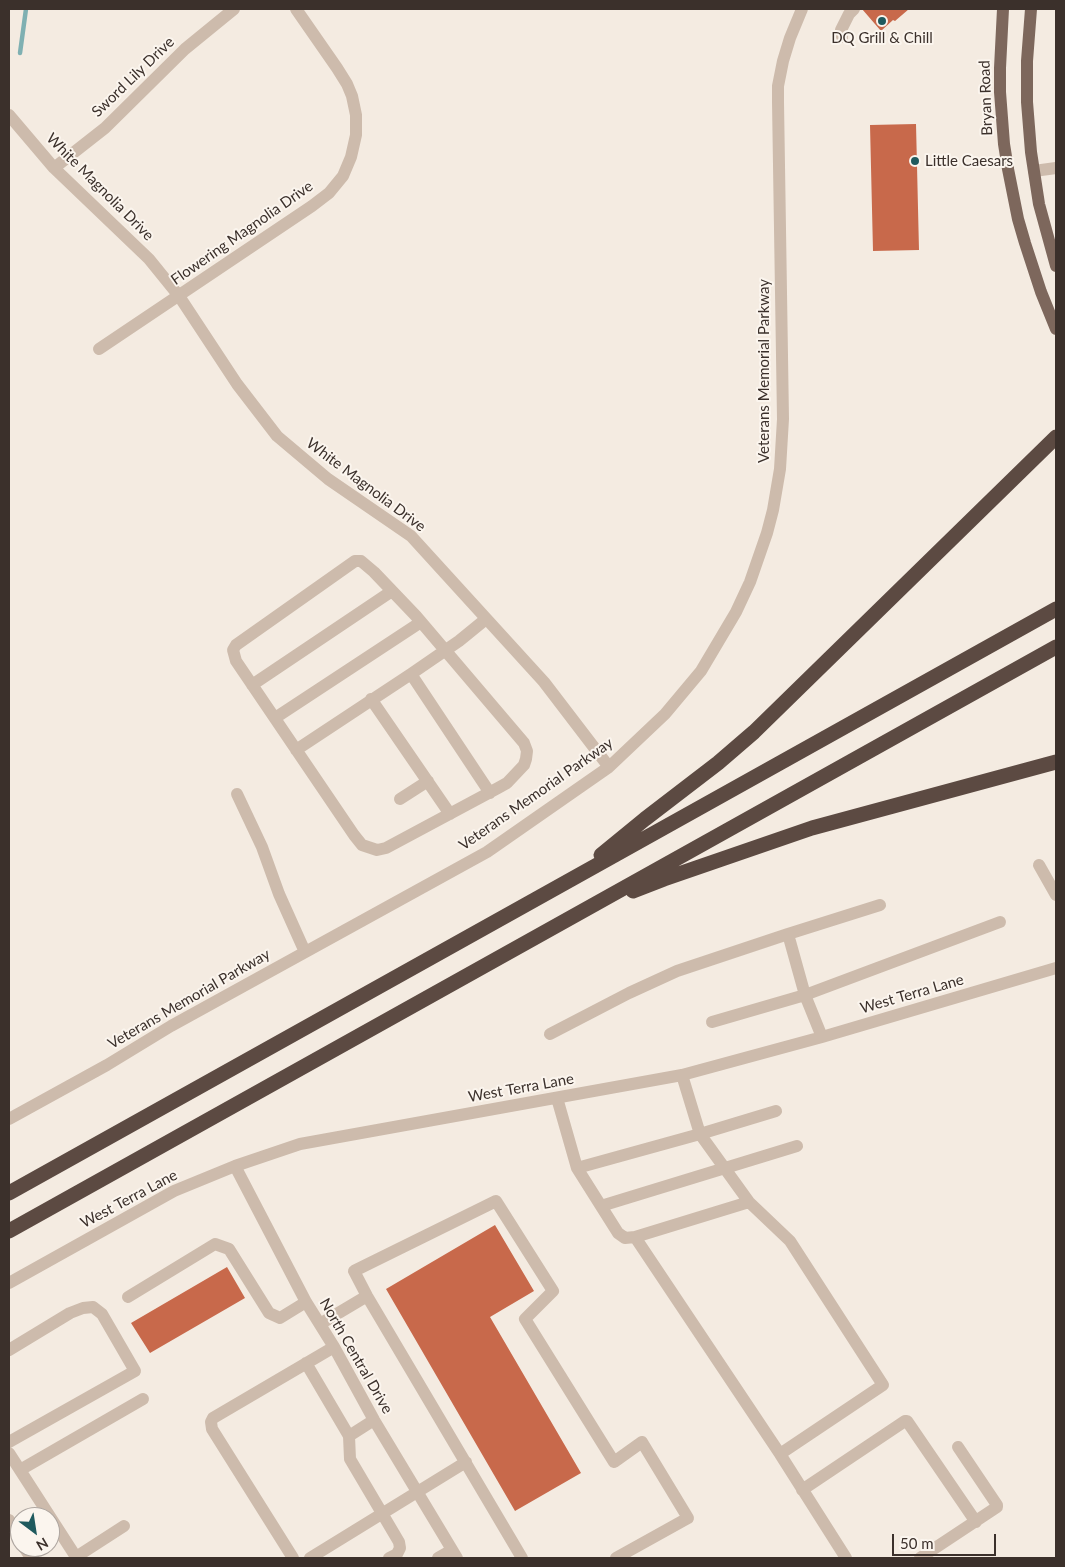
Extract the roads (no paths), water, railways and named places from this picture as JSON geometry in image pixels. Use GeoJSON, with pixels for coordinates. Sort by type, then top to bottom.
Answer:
{"type":"FeatureCollection","features":[{"type":"Feature","properties":{"kind":"highway"},"geometry":{"type":"LineString","coordinates":[[572,879],[645,818],[718,763],[754,732],[1056,437]]}},
{"type":"Feature","properties":{"kind":"highway"},"geometry":{"type":"LineString","coordinates":[[9,1193],[1056,609]]}},
{"type":"Feature","properties":{"kind":"highway"},"geometry":{"type":"LineString","coordinates":[[9,1231],[1056,647]]}},
{"type":"Feature","properties":{"kind":"highway"},"geometry":{"type":"LineString","coordinates":[[574,915],[664,879],[812,828],[1056,762]]}},
{"type":"Feature","properties":{"kind":"main road","name":"Bryan Road"},"geometry":{"type":"LineString","coordinates":[[1004,9],[1000,92],[1008,169],[1025,243],[1041,292],[1056,329]]}},
{"type":"Feature","properties":{"kind":"main road"},"geometry":{"type":"LineString","coordinates":[[1031,9],[1027,61],[1027,102],[1039,204],[1056,266]]}},
{"type":"Feature","properties":{"kind":"street","name":"Sword Lily Drive"},"geometry":{"type":"LineString","coordinates":[[54,168],[105,128],[185,49],[234,9]]}},
{"type":"Feature","properties":{"kind":"street","name":"Flowering Magnolia Drive"},"geometry":{"type":"LineString","coordinates":[[99,349],[318,202],[342,176],[351,156],[356,136],[356,116],[352,96],[337,68],[296,9]]}},
{"type":"Feature","properties":{"kind":"street","name":"Veterans Memorial Parkway"},"geometry":{"type":"LineString","coordinates":[[9,1119],[107,1065],[171,1026],[487,852],[609,767],[665,714],[700,670],[719,642],[740,604],[760,556],[769,525],[780,469],[783,418],[778,86],[788,46],[802,9]]}},
{"type":"Feature","properties":{"kind":"street"},"geometry":{"type":"LineString","coordinates":[[842,37],[841,30],[849,14],[854,9]]}},
{"type":"Feature","properties":{"kind":"street","name":"White Magnolia Drive"},"geometry":{"type":"LineString","coordinates":[[9,115],[54,168],[149,259],[179,296],[237,384],[278,436],[328,479],[410,536],[544,682],[609,767]]}},
{"type":"Feature","properties":{"kind":"street"},"geometry":{"type":"LineString","coordinates":[[1034,171],[1056,168]]}},
{"type":"Feature","properties":{"kind":"street"},"geometry":{"type":"LineString","coordinates":[[361,561],[392,591],[446,650],[524,743],[527,751],[524,765],[507,782],[490,793],[386,848],[377,850],[362,845],[354,835],[300,747],[275,718],[236,661],[233,650],[236,645],[354,562],[361,561]]}},
{"type":"Feature","properties":{"kind":"street"},"geometry":{"type":"LineString","coordinates":[[252,685],[392,591]]}},
{"type":"Feature","properties":{"kind":"street"},"geometry":{"type":"LineString","coordinates":[[300,747],[373,702],[486,619]]}},
{"type":"Feature","properties":{"kind":"street"},"geometry":{"type":"LineString","coordinates":[[275,718],[421,622]]}},
{"type":"Feature","properties":{"kind":"street"},"geometry":{"type":"LineString","coordinates":[[411,674],[490,793]]}},
{"type":"Feature","properties":{"kind":"street"},"geometry":{"type":"LineString","coordinates":[[373,702],[450,814]]}},
{"type":"Feature","properties":{"kind":"street"},"geometry":{"type":"LineString","coordinates":[[400,799],[428,782]]}},
{"type":"Feature","properties":{"kind":"street"},"geometry":{"type":"LineString","coordinates":[[237,794],[262,848],[279,894],[305,952]]}},
{"type":"Feature","properties":{"kind":"street"},"geometry":{"type":"LineString","coordinates":[[1038,865],[1056,895]]}},
{"type":"Feature","properties":{"kind":"street"},"geometry":{"type":"LineString","coordinates":[[550,1034],[629,993],[678,971],[788,934],[880,906]]}},
{"type":"Feature","properties":{"kind":"street"},"geometry":{"type":"LineString","coordinates":[[712,1022],[805,994],[1000,922]]}},
{"type":"Feature","properties":{"kind":"street"},"geometry":{"type":"LineString","coordinates":[[788,934],[805,994],[822,1037]]}},
{"type":"Feature","properties":{"kind":"street","name":"West Terra Lane"},"geometry":{"type":"LineString","coordinates":[[9,1282],[174,1191],[235,1166],[300,1144],[682,1075],[822,1037],[1056,968]]}},
{"type":"Feature","properties":{"kind":"street"},"geometry":{"type":"LineString","coordinates":[[682,1075],[700,1134],[749,1202],[790,1241],[883,1385],[780,1454]]}},
{"type":"Feature","properties":{"kind":"street"},"geometry":{"type":"LineString","coordinates":[[557,1098],[577,1168],[618,1233],[625,1238],[635,1237],[749,1202]]}},
{"type":"Feature","properties":{"kind":"street"},"geometry":{"type":"LineString","coordinates":[[577,1168],[776,1111]]}},
{"type":"Feature","properties":{"kind":"street"},"geometry":{"type":"LineString","coordinates":[[601,1206],[797,1146]]}},
{"type":"Feature","properties":{"kind":"street","name":"North Central Drive"},"geometry":{"type":"LineString","coordinates":[[235,1166],[306,1302],[334,1347],[374,1420],[455,1554]]}},
{"type":"Feature","properties":{"kind":"street"},"geometry":{"type":"LineString","coordinates":[[522,1558],[354,1271],[496,1201],[553,1291],[525,1319],[614,1462],[642,1442],[688,1518],[616,1558]]}},
{"type":"Feature","properties":{"kind":"street"},"geometry":{"type":"LineString","coordinates":[[635,1237],[780,1454],[846,1558]]}},
{"type":"Feature","properties":{"kind":"street"},"geometry":{"type":"LineString","coordinates":[[128,1297],[215,1244],[229,1249],[269,1313],[280,1318],[306,1302]]}},
{"type":"Feature","properties":{"kind":"street"},"geometry":{"type":"LineString","coordinates":[[320,1324],[367,1296]]}},
{"type":"Feature","properties":{"kind":"street"},"geometry":{"type":"LineString","coordinates":[[9,1350],[70,1313],[83,1308],[92,1308],[102,1314],[135,1370],[9,1442]]}},
{"type":"Feature","properties":{"kind":"street"},"geometry":{"type":"LineString","coordinates":[[293,1558],[212,1429],[211,1422],[213,1418],[334,1347]]}},
{"type":"Feature","properties":{"kind":"street"},"geometry":{"type":"LineString","coordinates":[[306,1364],[349,1436],[350,1460],[398,1542],[400,1548],[397,1554],[389,1558]]}},
{"type":"Feature","properties":{"kind":"street"},"geometry":{"type":"LineString","coordinates":[[20,1470],[143,1399]]}},
{"type":"Feature","properties":{"kind":"street"},"geometry":{"type":"LineString","coordinates":[[349,1436],[374,1420]]}},
{"type":"Feature","properties":{"kind":"street"},"geometry":{"type":"LineString","coordinates":[[802,1490],[907,1421],[976,1522]]}},
{"type":"Feature","properties":{"kind":"street"},"geometry":{"type":"LineString","coordinates":[[920,1558],[995,1510],[997,1505],[958,1447]]}},
{"type":"Feature","properties":{"kind":"street"},"geometry":{"type":"LineString","coordinates":[[9,1453],[76,1557],[124,1526]]}},
{"type":"Feature","properties":{"kind":"street"},"geometry":{"type":"LineString","coordinates":[[310,1558],[466,1462]]}},
{"type":"Feature","properties":{"kind":"street"},"geometry":{"type":"LineString","coordinates":[[438,1558],[455,1554]]}},
{"type":"Feature","properties":{"kind":"waterway"},"geometry":{"type":"LineString","coordinates":[[20,53],[26,9]]}},
{"type":"Feature","properties":{"kind":"place","name":"DQ Grill & Chill"},"geometry":{"type":"Point","coordinates":[882,21]}},
{"type":"Feature","properties":{"kind":"place","name":"Little Caesars"},"geometry":{"type":"Point","coordinates":[915,161]}}]}
